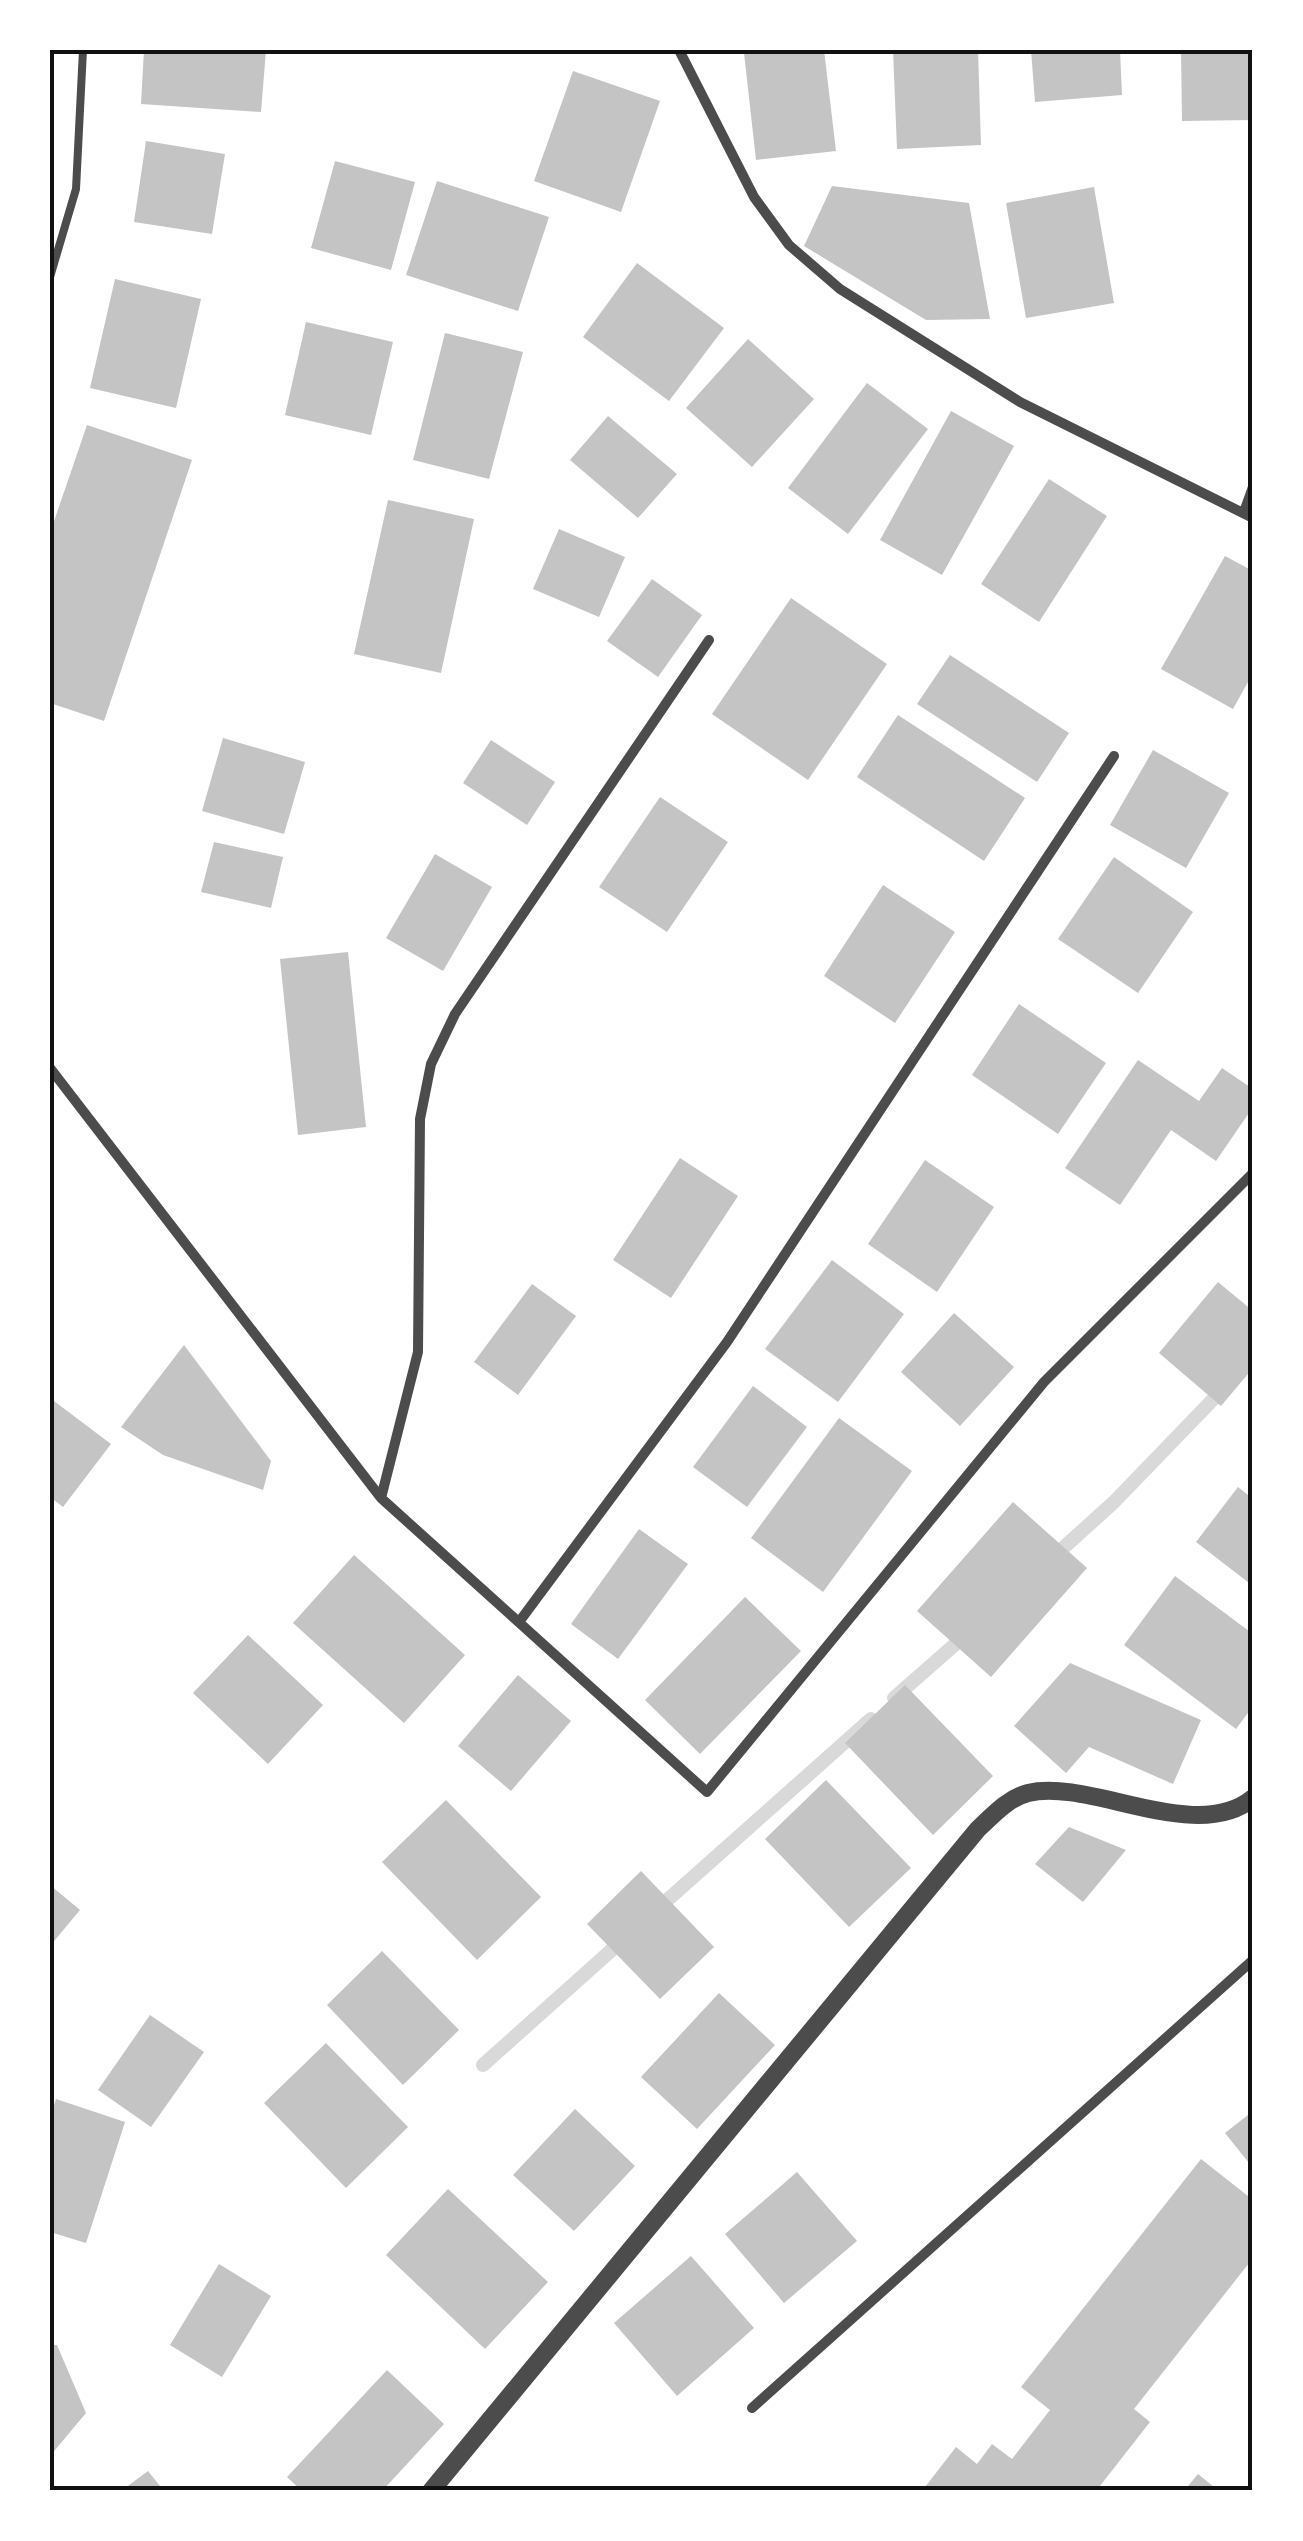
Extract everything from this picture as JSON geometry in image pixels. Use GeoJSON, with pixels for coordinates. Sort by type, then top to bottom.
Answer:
{"type":"FeatureCollection","features":[{"type":"Feature","properties":{"kind":"street"},"geometry":{"type":"LineString","coordinates":[[679,50],[754,197],[789,245],[840,289],[1020,402],[1248,515],[1253,487]]}},
{"type":"Feature","properties":{"kind":"street"},"geometry":{"type":"LineString","coordinates":[[381,1498],[418,1352],[420,1119],[431,1064],[455,1014],[709,640]]}},
{"type":"Feature","properties":{"kind":"street"},"geometry":{"type":"LineString","coordinates":[[519,1622],[727,1342],[1114,756]]}},
{"type":"Feature","properties":{"kind":"street"},"geometry":{"type":"LineString","coordinates":[[50,1068],[381,1498],[707,1792],[1044,1382],[1253,1173]]}},
{"type":"Feature","properties":{"kind":"street"},"geometry":{"type":"LineString","coordinates":[[430,2491],[978,1829],[1002,1807],[1028,1793],[1057,1794],[1213,1817],[1253,1798]]}},
{"type":"Feature","properties":{"kind":"street"},"geometry":{"type":"LineString","coordinates":[[752,2408],[1253,1960]]}},
{"type":"Feature","properties":{"kind":"lane"},"geometry":{"type":"LineString","coordinates":[[50,277],[76,189],[83,50]]}},
{"type":"Feature","properties":{"kind":"building"},"geometry":{"type":"Polygon","coordinates":[[[144,50],[266,50],[261,112],[141,104],[144,50]]]}},
{"type":"Feature","properties":{"kind":"building"},"geometry":{"type":"Polygon","coordinates":[[[824,50],[836,151],[756,160],[744,53],[824,50]]]}},
{"type":"Feature","properties":{"kind":"building"},"geometry":{"type":"Polygon","coordinates":[[[893,50],[978,50],[981,145],[897,149],[893,50]]]}},
{"type":"Feature","properties":{"kind":"building"},"geometry":{"type":"Polygon","coordinates":[[[1031,50],[1120,50],[1122,95],[1035,102],[1031,50]]]}},
{"type":"Feature","properties":{"kind":"building"},"geometry":{"type":"Polygon","coordinates":[[[1181,50],[1253,50],[1253,120],[1182,121],[1181,50]]]}},
{"type":"Feature","properties":{"kind":"building"},"geometry":{"type":"Polygon","coordinates":[[[573,71],[660,101],[621,212],[534,181],[573,71]]]}},
{"type":"Feature","properties":{"kind":"building"},"geometry":{"type":"Polygon","coordinates":[[[146,141],[225,154],[212,234],[134,222],[146,141]]]}},
{"type":"Feature","properties":{"kind":"building"},"geometry":{"type":"Polygon","coordinates":[[[335,161],[415,182],[391,270],[311,248],[335,161]]]}},
{"type":"Feature","properties":{"kind":"building"},"geometry":{"type":"Polygon","coordinates":[[[437,181],[549,217],[518,311],[406,275],[437,181]]]}},
{"type":"Feature","properties":{"kind":"building"},"geometry":{"type":"Polygon","coordinates":[[[832,186],[969,203],[990,319],[926,320],[804,246],[832,186]]]}},
{"type":"Feature","properties":{"kind":"building"},"geometry":{"type":"Polygon","coordinates":[[[1094,187],[1114,303],[1026,318],[1006,203],[1094,187]]]}},
{"type":"Feature","properties":{"kind":"building"},"geometry":{"type":"Polygon","coordinates":[[[637,263],[724,328],[669,401],[583,337],[637,263]]]}},
{"type":"Feature","properties":{"kind":"building"},"geometry":{"type":"Polygon","coordinates":[[[115,279],[201,299],[176,408],[90,388],[115,279]]]}},
{"type":"Feature","properties":{"kind":"building"},"geometry":{"type":"Polygon","coordinates":[[[306,322],[393,342],[371,435],[285,415],[306,322]]]}},
{"type":"Feature","properties":{"kind":"building"},"geometry":{"type":"Polygon","coordinates":[[[445,333],[523,352],[489,479],[413,460],[445,333]]]}},
{"type":"Feature","properties":{"kind":"building"},"geometry":{"type":"Polygon","coordinates":[[[748,339],[814,399],[752,467],[686,408],[748,339]]]}},
{"type":"Feature","properties":{"kind":"building"},"geometry":{"type":"Polygon","coordinates":[[[867,383],[928,429],[848,534],[788,488],[867,383]]]}},
{"type":"Feature","properties":{"kind":"building"},"geometry":{"type":"Polygon","coordinates":[[[951,411],[1014,446],[942,575],[880,540],[951,411]]]}},
{"type":"Feature","properties":{"kind":"building"},"geometry":{"type":"Polygon","coordinates":[[[608,416],[677,474],[638,518],[570,460],[608,416]]]}},
{"type":"Feature","properties":{"kind":"building"},"geometry":{"type":"Polygon","coordinates":[[[87,425],[192,460],[104,721],[50,703],[50,533],[87,425]]]}},
{"type":"Feature","properties":{"kind":"building"},"geometry":{"type":"Polygon","coordinates":[[[1049,479],[1107,516],[1039,622],[981,584],[1049,479]]]}},
{"type":"Feature","properties":{"kind":"building"},"geometry":{"type":"Polygon","coordinates":[[[388,500],[474,519],[441,673],[354,654],[388,500]]]}},
{"type":"Feature","properties":{"kind":"building"},"geometry":{"type":"Polygon","coordinates":[[[559,529],[625,557],[599,617],[533,589],[559,529]]]}},
{"type":"Feature","properties":{"kind":"building"},"geometry":{"type":"Polygon","coordinates":[[[1225,556],[1253,571],[1253,673],[1233,709],[1161,669],[1225,556]]]}},
{"type":"Feature","properties":{"kind":"building"},"geometry":{"type":"Polygon","coordinates":[[[652,579],[702,615],[658,677],[607,641],[652,579]]]}},
{"type":"Feature","properties":{"kind":"building"},"geometry":{"type":"Polygon","coordinates":[[[791,598],[887,664],[808,780],[712,714],[791,598]]]}},
{"type":"Feature","properties":{"kind":"building"},"geometry":{"type":"Polygon","coordinates":[[[950,655],[1069,733],[1037,782],[917,704],[950,655]]]}},
{"type":"Feature","properties":{"kind":"building"},"geometry":{"type":"Polygon","coordinates":[[[898,715],[1025,798],[984,861],[857,777],[898,715]]]}},
{"type":"Feature","properties":{"kind":"building"},"geometry":{"type":"Polygon","coordinates":[[[223,738],[305,762],[284,834],[202,811],[223,738]]]}},
{"type":"Feature","properties":{"kind":"building"},"geometry":{"type":"Polygon","coordinates":[[[491,740],[555,782],[527,825],[463,783],[491,740]]]}},
{"type":"Feature","properties":{"kind":"building"},"geometry":{"type":"Polygon","coordinates":[[[1153,750],[1229,793],[1186,868],[1110,825],[1153,750]]]}},
{"type":"Feature","properties":{"kind":"building"},"geometry":{"type":"Polygon","coordinates":[[[660,797],[728,842],[667,932],[599,887],[660,797]]]}},
{"type":"Feature","properties":{"kind":"building"},"geometry":{"type":"Polygon","coordinates":[[[214,842],[283,857],[271,908],[201,892],[214,842]]]}},
{"type":"Feature","properties":{"kind":"building"},"geometry":{"type":"Polygon","coordinates":[[[435,854],[492,887],[443,971],[386,938],[435,854]]]}},
{"type":"Feature","properties":{"kind":"building"},"geometry":{"type":"Polygon","coordinates":[[[1114,857],[1193,912],[1138,993],[1058,939],[1114,857]]]}},
{"type":"Feature","properties":{"kind":"building"},"geometry":{"type":"Polygon","coordinates":[[[883,885],[955,932],[895,1023],[824,976],[883,885]]]}},
{"type":"Feature","properties":{"kind":"building"},"geometry":{"type":"Polygon","coordinates":[[[348,952],[366,1127],[298,1135],[280,959],[348,952]]]}},
{"type":"Feature","properties":{"kind":"building"},"geometry":{"type":"Polygon","coordinates":[[[1019,1004],[1106,1063],[1058,1134],[972,1075],[1019,1004]]]}},
{"type":"Feature","properties":{"kind":"building"},"geometry":{"type":"Polygon","coordinates":[[[1138,1060],[1199,1101],[1222,1068],[1253,1089],[1253,1107],[1216,1161],[1171,1130],[1120,1205],[1065,1168],[1138,1060]]]}},
{"type":"Feature","properties":{"kind":"building"},"geometry":{"type":"Polygon","coordinates":[[[680,1158],[738,1196],[671,1298],[613,1260],[680,1158]]]}},
{"type":"Feature","properties":{"kind":"building"},"geometry":{"type":"Polygon","coordinates":[[[925,1160],[994,1207],[937,1292],[868,1244],[925,1160]]]}},
{"type":"Feature","properties":{"kind":"building"},"geometry":{"type":"Polygon","coordinates":[[[832,1260],[904,1314],[838,1402],[765,1349],[832,1260]]]}},
{"type":"Feature","properties":{"kind":"building"},"geometry":{"type":"Polygon","coordinates":[[[1218,1282],[1253,1311],[1253,1368],[1221,1406],[1159,1353],[1218,1282]]]}},
{"type":"Feature","properties":{"kind":"building"},"geometry":{"type":"Polygon","coordinates":[[[532,1284],[576,1316],[518,1395],[474,1362],[532,1284]]]}},
{"type":"Feature","properties":{"kind":"building"},"geometry":{"type":"Polygon","coordinates":[[[954,1313],[1014,1367],[960,1426],[901,1372],[954,1313]]]}},
{"type":"Feature","properties":{"kind":"building"},"geometry":{"type":"Polygon","coordinates":[[[184,1345],[271,1461],[263,1490],[163,1455],[121,1427],[184,1345]]]}},
{"type":"Feature","properties":{"kind":"building"},"geometry":{"type":"Polygon","coordinates":[[[753,1386],[807,1427],[747,1507],[693,1467],[753,1386]]]}},
{"type":"Feature","properties":{"kind":"building"},"geometry":{"type":"Polygon","coordinates":[[[50,1398],[111,1444],[63,1507],[50,1497],[50,1398]]]}},
{"type":"Feature","properties":{"kind":"building"},"geometry":{"type":"Polygon","coordinates":[[[839,1418],[912,1471],[823,1592],[751,1538],[839,1418]]]}},
{"type":"Feature","properties":{"kind":"building"},"geometry":{"type":"Polygon","coordinates":[[[1238,1487],[1253,1499],[1253,1586],[1196,1542],[1238,1487]]]}},
{"type":"Feature","properties":{"kind":"building"},"geometry":{"type":"Polygon","coordinates":[[[1013,1502],[1087,1568],[991,1677],[917,1611],[1013,1502]]]}},
{"type":"Feature","properties":{"kind":"building"},"geometry":{"type":"Polygon","coordinates":[[[639,1529],[688,1564],[618,1659],[571,1624],[639,1529]]]}},
{"type":"Feature","properties":{"kind":"building"},"geometry":{"type":"Polygon","coordinates":[[[354,1555],[465,1655],[404,1723],[293,1623],[354,1555]]]}},
{"type":"Feature","properties":{"kind":"building"},"geometry":{"type":"Polygon","coordinates":[[[1175,1576],[1253,1634],[1253,1706],[1236,1729],[1124,1645],[1175,1576]]]}},
{"type":"Feature","properties":{"kind":"building"},"geometry":{"type":"Polygon","coordinates":[[[745,1597],[801,1651],[700,1754],[645,1700],[745,1597]]]}},
{"type":"Feature","properties":{"kind":"building"},"geometry":{"type":"Polygon","coordinates":[[[248,1635],[323,1705],[268,1764],[193,1693],[248,1635]]]}},
{"type":"Feature","properties":{"kind":"building"},"geometry":{"type":"Polygon","coordinates":[[[1070,1663],[1201,1720],[1173,1784],[1089,1747],[1066,1773],[1014,1726],[1070,1663]]]}},
{"type":"Feature","properties":{"kind":"building"},"geometry":{"type":"Polygon","coordinates":[[[518,1675],[571,1721],[511,1791],[458,1746],[518,1675]]]}},
{"type":"Feature","properties":{"kind":"building"},"geometry":{"type":"Polygon","coordinates":[[[905,1685],[993,1776],[933,1835],[845,1743],[905,1685]]]}},
{"type":"Feature","properties":{"kind":"building"},"geometry":{"type":"Polygon","coordinates":[[[826,1780],[911,1868],[849,1927],[765,1839],[826,1780]]]}},
{"type":"Feature","properties":{"kind":"building"},"geometry":{"type":"Polygon","coordinates":[[[446,1800],[541,1897],[477,1960],[382,1862],[446,1800]]]}},
{"type":"Feature","properties":{"kind":"building"},"geometry":{"type":"Polygon","coordinates":[[[1069,1827],[1126,1850],[1083,1902],[1035,1864],[1069,1827]]]}},
{"type":"Feature","properties":{"kind":"building"},"geometry":{"type":"Polygon","coordinates":[[[641,1871],[714,1947],[660,1999],[587,1924],[641,1871]]]}},
{"type":"Feature","properties":{"kind":"building"},"geometry":{"type":"Polygon","coordinates":[[[50,1885],[80,1910],[50,1946],[50,1885]]]}},
{"type":"Feature","properties":{"kind":"building"},"geometry":{"type":"Polygon","coordinates":[[[382,1951],[459,2030],[403,2085],[327,2005],[382,1951]]]}},
{"type":"Feature","properties":{"kind":"building"},"geometry":{"type":"Polygon","coordinates":[[[719,1993],[775,2045],[697,2129],[641,2077],[719,1993]]]}},
{"type":"Feature","properties":{"kind":"building"},"geometry":{"type":"Polygon","coordinates":[[[150,2015],[204,2052],[151,2127],[98,2090],[150,2015]]]}},
{"type":"Feature","properties":{"kind":"building"},"geometry":{"type":"Polygon","coordinates":[[[326,2043],[408,2127],[346,2188],[264,2103],[326,2043]]]}},
{"type":"Feature","properties":{"kind":"building"},"geometry":{"type":"Polygon","coordinates":[[[56,2099],[125,2122],[86,2243],[50,2232],[50,2118],[56,2099]]]}},
{"type":"Feature","properties":{"kind":"building"},"geometry":{"type":"Polygon","coordinates":[[[575,2109],[635,2166],[574,2231],[513,2175],[575,2109]]]}},
{"type":"Feature","properties":{"kind":"building"},"geometry":{"type":"Polygon","coordinates":[[[1253,2111],[1253,2168],[1225,2133],[1253,2111]]]}},
{"type":"Feature","properties":{"kind":"building"},"geometry":{"type":"Polygon","coordinates":[[[1201,2159],[1253,2200],[1253,2258],[1134,2409],[1150,2422],[1096,2491],[922,2491],[956,2447],[977,2464],[992,2444],[1012,2459],[1050,2410],[1021,2387],[1201,2159]]]}},
{"type":"Feature","properties":{"kind":"building"},"geometry":{"type":"Polygon","coordinates":[[[797,2172],[857,2241],[784,2303],[725,2234],[797,2172]]]}},
{"type":"Feature","properties":{"kind":"building"},"geometry":{"type":"Polygon","coordinates":[[[448,2189],[548,2282],[485,2349],[386,2255],[448,2189]]]}},
{"type":"Feature","properties":{"kind":"building"},"geometry":{"type":"Polygon","coordinates":[[[691,2256],[754,2328],[677,2396],[614,2323],[691,2256]]]}},
{"type":"Feature","properties":{"kind":"building"},"geometry":{"type":"Polygon","coordinates":[[[219,2264],[271,2296],[222,2377],[170,2345],[219,2264]]]}},
{"type":"Feature","properties":{"kind":"building"},"geometry":{"type":"Polygon","coordinates":[[[50,2345],[57,2345],[86,2413],[50,2456],[50,2345]]]}},
{"type":"Feature","properties":{"kind":"building"},"geometry":{"type":"Polygon","coordinates":[[[387,2370],[444,2424],[382,2491],[302,2491],[287,2477],[387,2370]]]}},
{"type":"Feature","properties":{"kind":"building"},"geometry":{"type":"Polygon","coordinates":[[[148,2471],[164,2491],[121,2491],[148,2471]]]}},
{"type":"Feature","properties":{"kind":"building"},"geometry":{"type":"Polygon","coordinates":[[[1198,2474],[1219,2491],[1184,2491],[1198,2474]]]}},
{"type":"Feature","properties":{"kind":"waterway"},"geometry":{"type":"LineString","coordinates":[[1051,1559],[1114,1502],[1224,1388]]}},
{"type":"Feature","properties":{"kind":"waterway"},"geometry":{"type":"LineString","coordinates":[[894,1698],[968,1633]]}},
{"type":"Feature","properties":{"kind":"waterway"},"geometry":{"type":"LineString","coordinates":[[655,1911],[871,1719]]}},
{"type":"Feature","properties":{"kind":"waterway"},"geometry":{"type":"LineString","coordinates":[[483,2065],[624,1939]]}}]}
